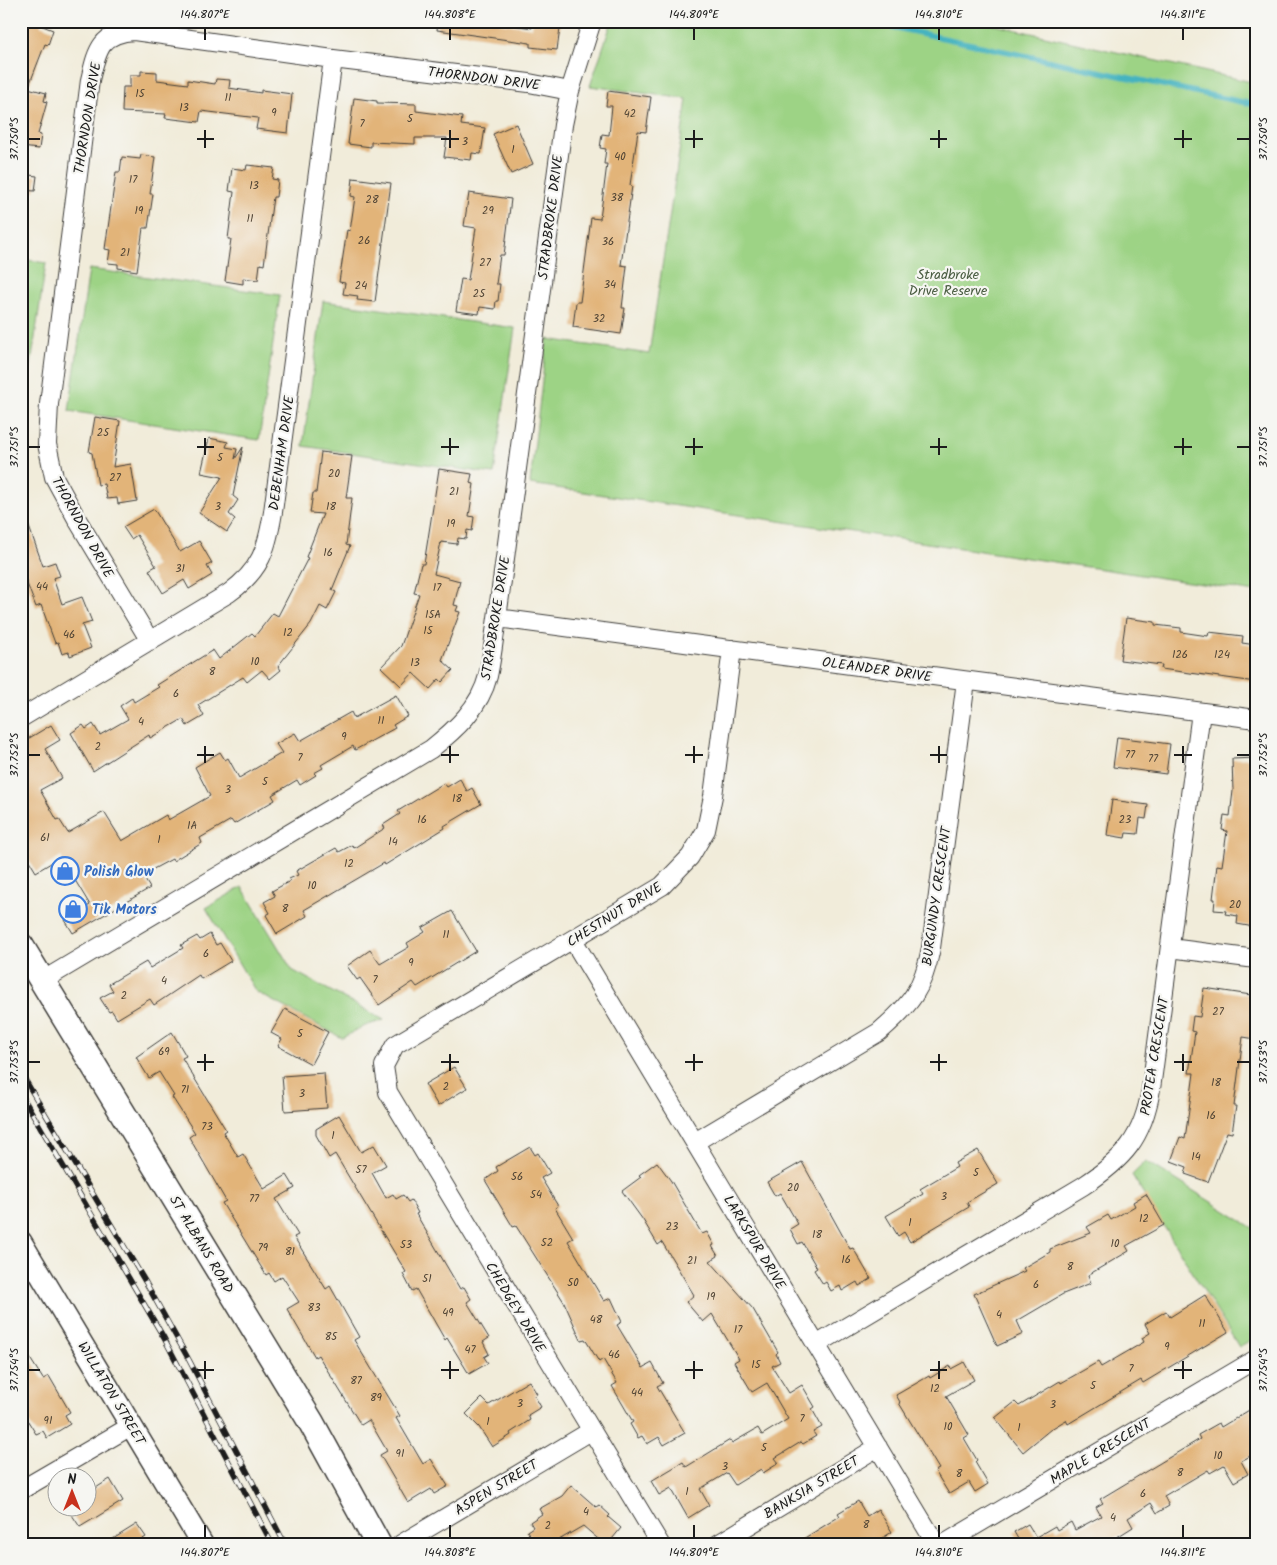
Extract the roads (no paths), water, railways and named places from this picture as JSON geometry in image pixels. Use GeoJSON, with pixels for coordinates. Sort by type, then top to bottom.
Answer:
{"type":"FeatureCollection","features":[{"type":"Feature","properties":{"kind":"main road","name":"ST ALBANS ROAD"},"geometry":{"type":"LineString","coordinates":[[21,946],[311,1422],[378,1544]]}},
{"type":"Feature","properties":{"kind":"street","name":"STRADBROKE DRIVE"},"geometry":{"type":"LineString","coordinates":[[42,981],[431,749],[454,730],[472,709],[488,678],[558,154],[570,91],[592,21]]}},
{"type":"Feature","properties":{"kind":"street","name":"THORNDON DRIVE"},"geometry":{"type":"LineString","coordinates":[[150,641],[78,521],[54,477],[47,444],[49,404],[61,302],[90,80],[95,59],[109,37],[122,32],[134,31],[570,91]]}},
{"type":"Feature","properties":{"kind":"street","name":"DEBENHAM DRIVE"},"geometry":{"type":"LineString","coordinates":[[21,718],[240,585],[252,573],[263,556],[268,540],[333,59]]}},
{"type":"Feature","properties":{"kind":"street","name":"OLEANDER DRIVE"},"geometry":{"type":"LineString","coordinates":[[497,618],[1256,719]]}},
{"type":"Feature","properties":{"kind":"street","name":"CHESTNUT DRIVE"},"geometry":{"type":"LineString","coordinates":[[384,1066],[395,1045],[662,886],[690,857],[706,830],[732,649]]}},
{"type":"Feature","properties":{"kind":"street","name":"BURGUNDY CRESCENT"},"geometry":{"type":"LineString","coordinates":[[696,1142],[879,1032],[912,999],[921,984],[931,948],[966,681]]}},
{"type":"Feature","properties":{"kind":"street","name":"PROTEA CRESCENT"},"geometry":{"type":"LineString","coordinates":[[816,1345],[1083,1186],[1107,1170],[1124,1153],[1136,1137],[1149,1105],[1201,712]]}},
{"type":"Feature","properties":{"kind":"street","name":"LARKSPUR DRIVE"},"geometry":{"type":"LineString","coordinates":[[574,940],[936,1544]]}},
{"type":"Feature","properties":{"kind":"street"},"geometry":{"type":"LineString","coordinates":[[1170,948],[1256,959]]}},
{"type":"Feature","properties":{"kind":"street","name":"CHEDGEY DRIVE"},"geometry":{"type":"LineString","coordinates":[[384,1066],[388,1092],[660,1544]]}},
{"type":"Feature","properties":{"kind":"street","name":"WILLATON STREET"},"geometry":{"type":"LineString","coordinates":[[21,1242],[202,1544]]}},
{"type":"Feature","properties":{"kind":"street","name":"MAPLE CRESCENT"},"geometry":{"type":"LineString","coordinates":[[944,1544],[1256,1359]]}},
{"type":"Feature","properties":{"kind":"street"},"geometry":{"type":"LineString","coordinates":[[21,1490],[131,1426]]}},
{"type":"Feature","properties":{"kind":"street","name":"ASPEN STREET"},"geometry":{"type":"LineString","coordinates":[[401,1544],[591,1431]]}},
{"type":"Feature","properties":{"kind":"street","name":"BANKSIA STREET"},"geometry":{"type":"LineString","coordinates":[[718,1544],[878,1446]]}},
{"type":"Feature","properties":{"kind":"waterway"},"geometry":{"type":"LineString","coordinates":[[864,21],[1256,105]]}},
{"type":"Feature","properties":{"kind":"railway"},"geometry":{"type":"LineString","coordinates":[[21,1073],[146,1283],[189,1360],[285,1544]]}},
{"type":"Feature","properties":{"kind":"railway"},"geometry":{"type":"LineString","coordinates":[[21,1094],[164,1338],[272,1544]]}},
{"type":"Feature","properties":{"kind":"place","name":"Polish Glow"},"geometry":{"type":"Point","coordinates":[65,871]}},
{"type":"Feature","properties":{"kind":"place","name":"Tik Motors"},"geometry":{"type":"Point","coordinates":[73,909]}},
{"type":"Feature","properties":{"kind":"park label","name":"Stradbroke Drive Reserve"},"geometry":{"type":"Point","coordinates":[948,282]}}]}
